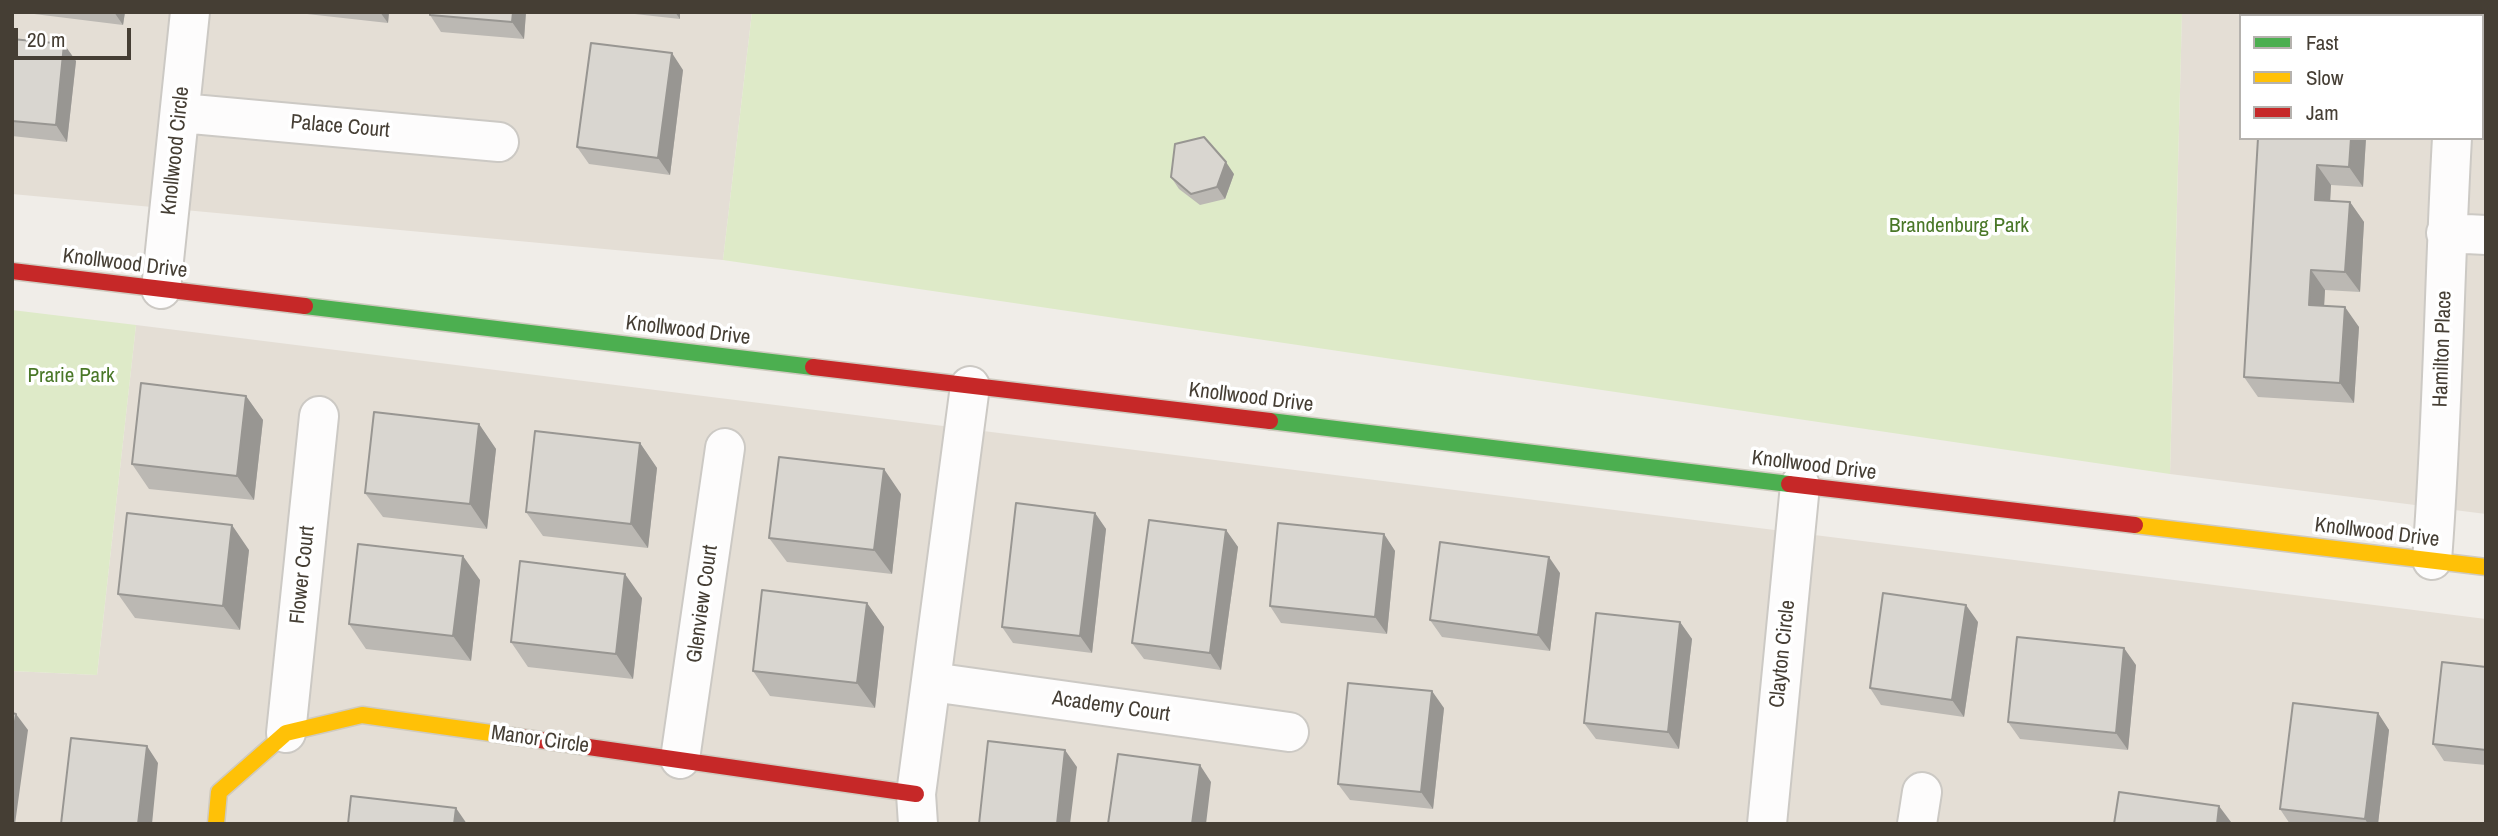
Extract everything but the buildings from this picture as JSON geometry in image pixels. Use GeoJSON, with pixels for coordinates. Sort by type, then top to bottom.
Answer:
{"type":"FeatureCollection","features":[{"type":"Feature","properties":{"kind":"street","name":"Knollwood Circle"},"geometry":{"type":"LineString","coordinates":[[161,289],[190,12]]}},
{"type":"Feature","properties":{"kind":"street","name":"Palace Court"},"geometry":{"type":"LineString","coordinates":[[181,113],[499,142]]}},
{"type":"Feature","properties":{"kind":"street","name":"Hamilton Place"},"geometry":{"type":"LineString","coordinates":[[2432,560],[2438,487],[2446,233],[2452,140]]}},
{"type":"Feature","properties":{"kind":"street"},"geometry":{"type":"LineString","coordinates":[[2446,233],[2486,235]]}},
{"type":"Feature","properties":{"kind":"street","name":"Knollwood Drive"},"geometry":{"type":"LineString","coordinates":[[12,271],[2486,567]]}},
{"type":"Feature","properties":{"kind":"street","name":"Manor Circle"},"geometry":{"type":"LineString","coordinates":[[216,824],[219,792],[286,733],[362,715],[680,759],[917,809],[971,386]]}},
{"type":"Feature","properties":{"kind":"street","name":"Flower Court"},"geometry":{"type":"LineString","coordinates":[[286,733],[319,416]]}},
{"type":"Feature","properties":{"kind":"street","name":"Glenview Court"},"geometry":{"type":"LineString","coordinates":[[680,759],[725,448]]}},
{"type":"Feature","properties":{"kind":"street","name":"Clayton Circle"},"geometry":{"type":"LineString","coordinates":[[1767,824],[1800,485]]}},
{"type":"Feature","properties":{"kind":"street","name":"Academy Court"},"geometry":{"type":"LineString","coordinates":[[932,682],[1289,732]]}},
{"type":"Feature","properties":{"kind":"shaded area"},"geometry":{"type":"Polygon","coordinates":[[[12,12],[752,12],[723,260],[12,194],[12,12]]]}},
{"type":"Feature","properties":{"kind":"shaded area"},"geometry":{"type":"Polygon","coordinates":[[[2182,12],[2486,12],[2486,514],[2170,474],[2182,12]]]}},
{"type":"Feature","properties":{"kind":"shaded area"},"geometry":{"type":"Polygon","coordinates":[[[136,325],[2486,619],[2486,824],[12,824],[12,671],[97,675],[136,325]]]}},
{"type":"Feature","properties":{"kind":"green space","name":"Brandenburg Park"},"geometry":{"type":"Polygon","coordinates":[[[752,12],[2182,12],[2170,474],[723,260],[752,12]]]}},
{"type":"Feature","properties":{"kind":"green space","name":"Prarie Park"},"geometry":{"type":"Polygon","coordinates":[[[12,310],[136,325],[97,675],[12,671],[12,310]]]}},
{"type":"Feature","properties":{"kind":"traffic: fast"},"geometry":{"type":"LineString","coordinates":[[305,306],[813,367]]}},
{"type":"Feature","properties":{"kind":"traffic: fast"},"geometry":{"type":"LineString","coordinates":[[1270,421],[1789,484]]}},
{"type":"Feature","properties":{"kind":"traffic: slow"},"geometry":{"type":"LineString","coordinates":[[2135,525],[2486,567]]}},
{"type":"Feature","properties":{"kind":"traffic: slow"},"geometry":{"type":"LineString","coordinates":[[216,824],[219,792],[286,733],[362,715],[498,734]]}},
{"type":"Feature","properties":{"kind":"traffic: jam"},"geometry":{"type":"LineString","coordinates":[[12,271],[305,306]]}},
{"type":"Feature","properties":{"kind":"traffic: jam"},"geometry":{"type":"LineString","coordinates":[[813,367],[1270,421]]}},
{"type":"Feature","properties":{"kind":"traffic: jam"},"geometry":{"type":"LineString","coordinates":[[1789,484],[2135,525]]}},
{"type":"Feature","properties":{"kind":"traffic: jam"},"geometry":{"type":"LineString","coordinates":[[498,734],[916,794]]}}]}
